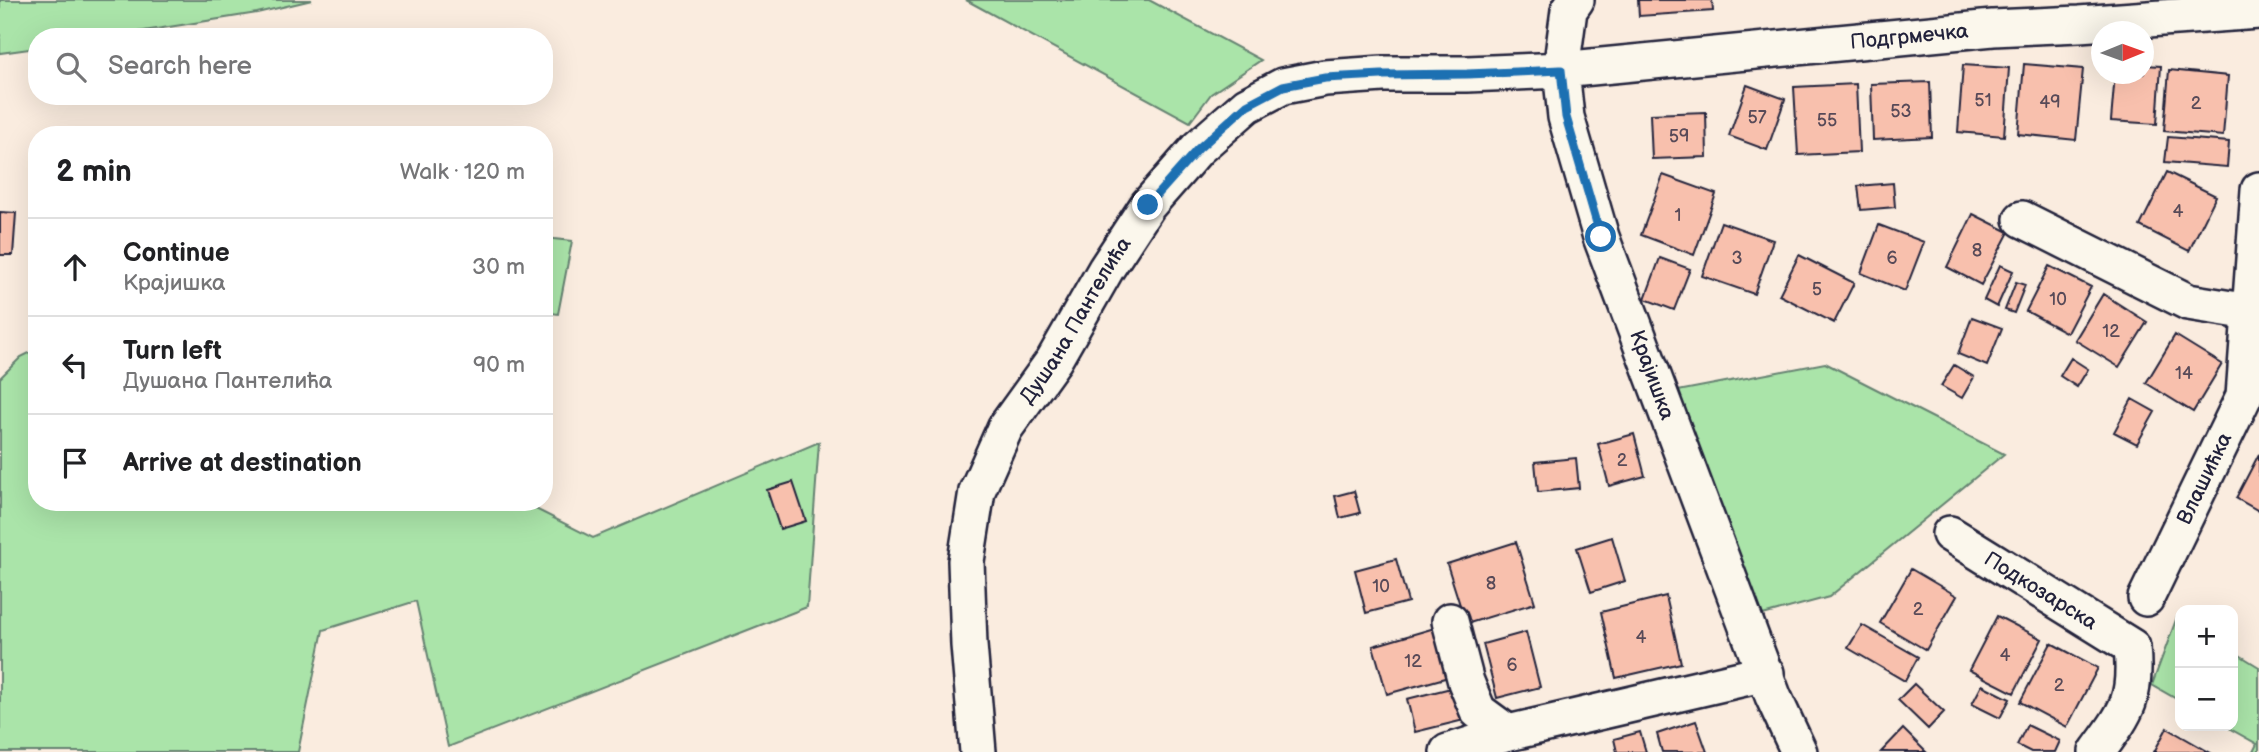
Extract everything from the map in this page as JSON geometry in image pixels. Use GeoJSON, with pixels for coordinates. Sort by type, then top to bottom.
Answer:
{"type":"FeatureCollection","features":[{"type":"Feature","properties":{"kind":"street"},"geometry":{"type":"LineString","coordinates":[[1561,70],[1569,10],[1576,0]]}},
{"type":"Feature","properties":{"kind":"street","name":"Подгрмечка"},"geometry":{"type":"LineString","coordinates":[[1561,70],[1993,28],[2259,11]]}},
{"type":"Feature","properties":{"kind":"street","name":"Крајишка"},"geometry":{"type":"LineString","coordinates":[[1561,70],[1566,117],[1601,237],[1766,674],[1799,752]]}},
{"type":"Feature","properties":{"kind":"street","name":"Душана Пантелића"},"geometry":{"type":"LineString","coordinates":[[978,752],[969,645],[966,561],[977,491],[1005,428],[1055,360],[1106,269],[1148,205],[1198,149],[1247,105],[1283,86],[1325,78],[1371,75],[1561,70]]}},
{"type":"Feature","properties":{"kind":"street","name":"Влашићка"},"geometry":{"type":"LineString","coordinates":[[2146,598],[2244,396],[2259,190]]}},
{"type":"Feature","properties":{"kind":"street"},"geometry":{"type":"LineString","coordinates":[[2022,219],[2188,302],[2250,312]]}},
{"type":"Feature","properties":{"kind":"street","name":"Подкозарска"},"geometry":{"type":"LineString","coordinates":[[1950,534],[2133,647],[2135,678],[2125,714],[2097,752]]}},
{"type":"Feature","properties":{"kind":"street"},"geometry":{"type":"LineString","coordinates":[[1450,621],[1466,682],[1478,710],[1508,733]]}},
{"type":"Feature","properties":{"kind":"street"},"geometry":{"type":"LineString","coordinates":[[1448,752],[1508,733],[1766,674]]}},
{"type":"Feature","properties":{"kind":"green space"},"geometry":{"type":"Polygon","coordinates":[[[0,0],[312,0],[257,13],[163,28],[28,28],[28,49],[0,53],[0,0]]]}},
{"type":"Feature","properties":{"kind":"green space"},"geometry":{"type":"Polygon","coordinates":[[[966,0],[1149,0],[1261,60],[1211,94],[1190,122],[966,0]]]}},
{"type":"Feature","properties":{"kind":"green space"},"geometry":{"type":"Polygon","coordinates":[[[553,239],[572,241],[558,314],[553,313],[553,239]]]}},
{"type":"Feature","properties":{"kind":"green space"},"geometry":{"type":"Polygon","coordinates":[[[28,354],[28,511],[540,511],[593,538],[819,442],[807,607],[448,747],[416,601],[323,630],[298,752],[0,752],[0,378],[28,354]]]}},
{"type":"Feature","properties":{"kind":"green space"},"geometry":{"type":"Polygon","coordinates":[[[1825,363],[2004,454],[1829,597],[1759,616],[1678,391],[1825,363]]]}},
{"type":"Feature","properties":{"kind":"green space"},"geometry":{"type":"Polygon","coordinates":[[[2175,622],[2175,698],[2152,685],[2175,622]]]}},
{"type":"Feature","properties":{"kind":"green space"},"geometry":{"type":"Polygon","coordinates":[[[2238,654],[2259,667],[2259,752],[2253,752],[2257,744],[2234,731],[2238,731],[2238,654]]]}},
{"type":"Feature","properties":{"kind":"building"},"geometry":{"type":"Polygon","coordinates":[[[1638,0],[1712,0],[1713,11],[1639,16],[1638,0]]]}},
{"type":"Feature","properties":{"kind":"building"},"geometry":{"type":"Polygon","coordinates":[[[2024,64],[2083,69],[2076,140],[2018,134],[2024,64]]]}},
{"type":"Feature","properties":{"kind":"building"},"geometry":{"type":"Polygon","coordinates":[[[1963,65],[2009,68],[2004,136],[1958,132],[1963,65]]]}},
{"type":"Feature","properties":{"kind":"building"},"geometry":{"type":"Polygon","coordinates":[[[2154,66],[2161,66],[2157,124],[2111,121],[2114,84],[2154,84],[2154,66]]]}},
{"type":"Feature","properties":{"kind":"building"},"geometry":{"type":"Polygon","coordinates":[[[2169,70],[2228,76],[2223,136],[2164,131],[2169,70]]]}},
{"type":"Feature","properties":{"kind":"building"},"geometry":{"type":"Polygon","coordinates":[[[1930,82],[1932,137],[1873,140],[1871,84],[1930,82]]]}},
{"type":"Feature","properties":{"kind":"building"},"geometry":{"type":"Polygon","coordinates":[[[1856,84],[1859,152],[1798,155],[1794,87],[1856,84]]]}},
{"type":"Feature","properties":{"kind":"building"},"geometry":{"type":"Polygon","coordinates":[[[1747,85],[1785,99],[1767,150],[1729,136],[1747,85]]]}},
{"type":"Feature","properties":{"kind":"building"},"geometry":{"type":"Polygon","coordinates":[[[1706,112],[1707,157],[1652,159],[1650,114],[1706,112]]]}},
{"type":"Feature","properties":{"kind":"building"},"geometry":{"type":"Polygon","coordinates":[[[2168,137],[2229,142],[2227,167],[2165,162],[2168,137]]]}},
{"type":"Feature","properties":{"kind":"building"},"geometry":{"type":"Polygon","coordinates":[[[2167,172],[2216,196],[2189,251],[2140,226],[2167,172]]]}},
{"type":"Feature","properties":{"kind":"building"},"geometry":{"type":"Polygon","coordinates":[[[1663,175],[1716,194],[1694,255],[1641,235],[1663,175]]]}},
{"type":"Feature","properties":{"kind":"building"},"geometry":{"type":"Polygon","coordinates":[[[1893,183],[1895,207],[1861,210],[1858,186],[1893,183]]]}},
{"type":"Feature","properties":{"kind":"building"},"geometry":{"type":"Polygon","coordinates":[[[0,212],[16,213],[13,255],[0,255],[0,212]]]}},
{"type":"Feature","properties":{"kind":"building"},"geometry":{"type":"Polygon","coordinates":[[[1973,214],[2009,232],[1981,285],[1947,267],[1973,214]]]}},
{"type":"Feature","properties":{"kind":"building"},"geometry":{"type":"Polygon","coordinates":[[[1721,222],[1773,240],[1754,294],[1702,276],[1721,222]]]}},
{"type":"Feature","properties":{"kind":"building"},"geometry":{"type":"Polygon","coordinates":[[[1879,225],[1924,242],[1905,291],[1861,273],[1879,225]]]}},
{"type":"Feature","properties":{"kind":"building"},"geometry":{"type":"Polygon","coordinates":[[[1799,255],[1854,283],[1834,323],[1779,295],[1799,255]]]}},
{"type":"Feature","properties":{"kind":"building"},"geometry":{"type":"Polygon","coordinates":[[[1660,258],[1690,269],[1674,310],[1645,299],[1660,258]]]}},
{"type":"Feature","properties":{"kind":"building"},"geometry":{"type":"Polygon","coordinates":[[[2000,265],[2013,271],[1997,307],[1984,300],[2000,265]]]}},
{"type":"Feature","properties":{"kind":"building"},"geometry":{"type":"Polygon","coordinates":[[[2049,266],[2091,287],[2067,333],[2026,311],[2049,266]]]}},
{"type":"Feature","properties":{"kind":"building"},"geometry":{"type":"Polygon","coordinates":[[[2016,282],[2025,285],[2014,313],[2005,310],[2016,282]]]}},
{"type":"Feature","properties":{"kind":"building"},"geometry":{"type":"Polygon","coordinates":[[[2103,294],[2147,322],[2119,367],[2075,340],[2103,294]]]}},
{"type":"Feature","properties":{"kind":"building"},"geometry":{"type":"Polygon","coordinates":[[[1972,317],[2002,328],[1987,366],[1958,354],[1972,317]]]}},
{"type":"Feature","properties":{"kind":"building"},"geometry":{"type":"Polygon","coordinates":[[[2175,335],[2222,364],[2193,412],[2146,383],[2175,335]]]}},
{"type":"Feature","properties":{"kind":"building"},"geometry":{"type":"Polygon","coordinates":[[[2071,358],[2088,369],[2077,387],[2060,376],[2071,358]]]}},
{"type":"Feature","properties":{"kind":"building"},"geometry":{"type":"Polygon","coordinates":[[[1954,365],[1974,377],[1962,398],[1941,386],[1954,365]]]}},
{"type":"Feature","properties":{"kind":"building"},"geometry":{"type":"Polygon","coordinates":[[[2132,399],[2155,412],[2137,444],[2114,432],[2132,399]]]}},
{"type":"Feature","properties":{"kind":"building"},"geometry":{"type":"Polygon","coordinates":[[[1634,434],[1645,476],[1609,486],[1598,444],[1634,434]]]}},
{"type":"Feature","properties":{"kind":"building"},"geometry":{"type":"Polygon","coordinates":[[[2259,454],[2259,511],[2236,498],[2259,454]]]}},
{"type":"Feature","properties":{"kind":"building"},"geometry":{"type":"Polygon","coordinates":[[[1576,458],[1579,488],[1538,492],[1535,462],[1576,458]]]}},
{"type":"Feature","properties":{"kind":"building"},"geometry":{"type":"Polygon","coordinates":[[[793,482],[806,521],[780,529],[767,490],[793,482]]]}},
{"type":"Feature","properties":{"kind":"building"},"geometry":{"type":"Polygon","coordinates":[[[1354,491],[1360,513],[1340,518],[1335,496],[1354,491]]]}},
{"type":"Feature","properties":{"kind":"building"},"geometry":{"type":"Polygon","coordinates":[[[1612,537],[1625,581],[1591,592],[1577,548],[1612,537]]]}},
{"type":"Feature","properties":{"kind":"building"},"geometry":{"type":"Polygon","coordinates":[[[1516,542],[1535,603],[1466,624],[1447,564],[1516,542]]]}},
{"type":"Feature","properties":{"kind":"building"},"geometry":{"type":"Polygon","coordinates":[[[1396,559],[1408,602],[1366,613],[1355,570],[1396,559]]]}},
{"type":"Feature","properties":{"kind":"building"},"geometry":{"type":"Polygon","coordinates":[[[1911,569],[1957,596],[1926,650],[1880,623],[1911,569]]]}},
{"type":"Feature","properties":{"kind":"building"},"geometry":{"type":"Polygon","coordinates":[[[1666,596],[1681,663],[1616,678],[1601,612],[1666,596]]]}},
{"type":"Feature","properties":{"kind":"building"},"geometry":{"type":"Polygon","coordinates":[[[1997,616],[2042,639],[2014,693],[1969,670],[1997,616]]]}},
{"type":"Feature","properties":{"kind":"building"},"geometry":{"type":"Polygon","coordinates":[[[1862,625],[1918,657],[1905,681],[1848,648],[1862,625]]]}},
{"type":"Feature","properties":{"kind":"building"},"geometry":{"type":"Polygon","coordinates":[[[1438,627],[1452,676],[1387,694],[1373,646],[1438,627]]]}},
{"type":"Feature","properties":{"kind":"building"},"geometry":{"type":"Polygon","coordinates":[[[1526,632],[1540,687],[1497,698],[1483,644],[1526,632]]]}},
{"type":"Feature","properties":{"kind":"building"},"geometry":{"type":"Polygon","coordinates":[[[2051,643],[2098,668],[2067,727],[2020,702],[2051,643]]]}},
{"type":"Feature","properties":{"kind":"building"},"geometry":{"type":"Polygon","coordinates":[[[1914,684],[1944,712],[1928,729],[1898,700],[1914,684]]]}},
{"type":"Feature","properties":{"kind":"building"},"geometry":{"type":"Polygon","coordinates":[[[1982,685],[2010,699],[2000,718],[1972,704],[1982,685]]]}},
{"type":"Feature","properties":{"kind":"building"},"geometry":{"type":"Polygon","coordinates":[[[1455,687],[1464,720],[1415,732],[1407,699],[1455,687]]]}},
{"type":"Feature","properties":{"kind":"building"},"geometry":{"type":"Polygon","coordinates":[[[1696,721],[1707,752],[1662,752],[1657,734],[1696,721]]]}},
{"type":"Feature","properties":{"kind":"building"},"geometry":{"type":"Polygon","coordinates":[[[2027,725],[2060,741],[2055,752],[2031,752],[2017,745],[2027,725]]]}},
{"type":"Feature","properties":{"kind":"building"},"geometry":{"type":"Polygon","coordinates":[[[2167,728],[2209,752],[2154,752],[2167,728]]]}},
{"type":"Feature","properties":{"kind":"building"},"geometry":{"type":"Polygon","coordinates":[[[1903,729],[1926,752],[1881,752],[1903,729]]]}},
{"type":"Feature","properties":{"kind":"building"},"geometry":{"type":"Polygon","coordinates":[[[1640,732],[1646,752],[1617,752],[1614,739],[1640,732]]]}},
{"type":"Feature","properties":{"kind":"route"},"geometry":{"type":"LineString","coordinates":[[1148,205],[1198,149],[1247,105],[1283,86],[1325,78],[1561,70],[1566,117],[1601,237]]}}]}
